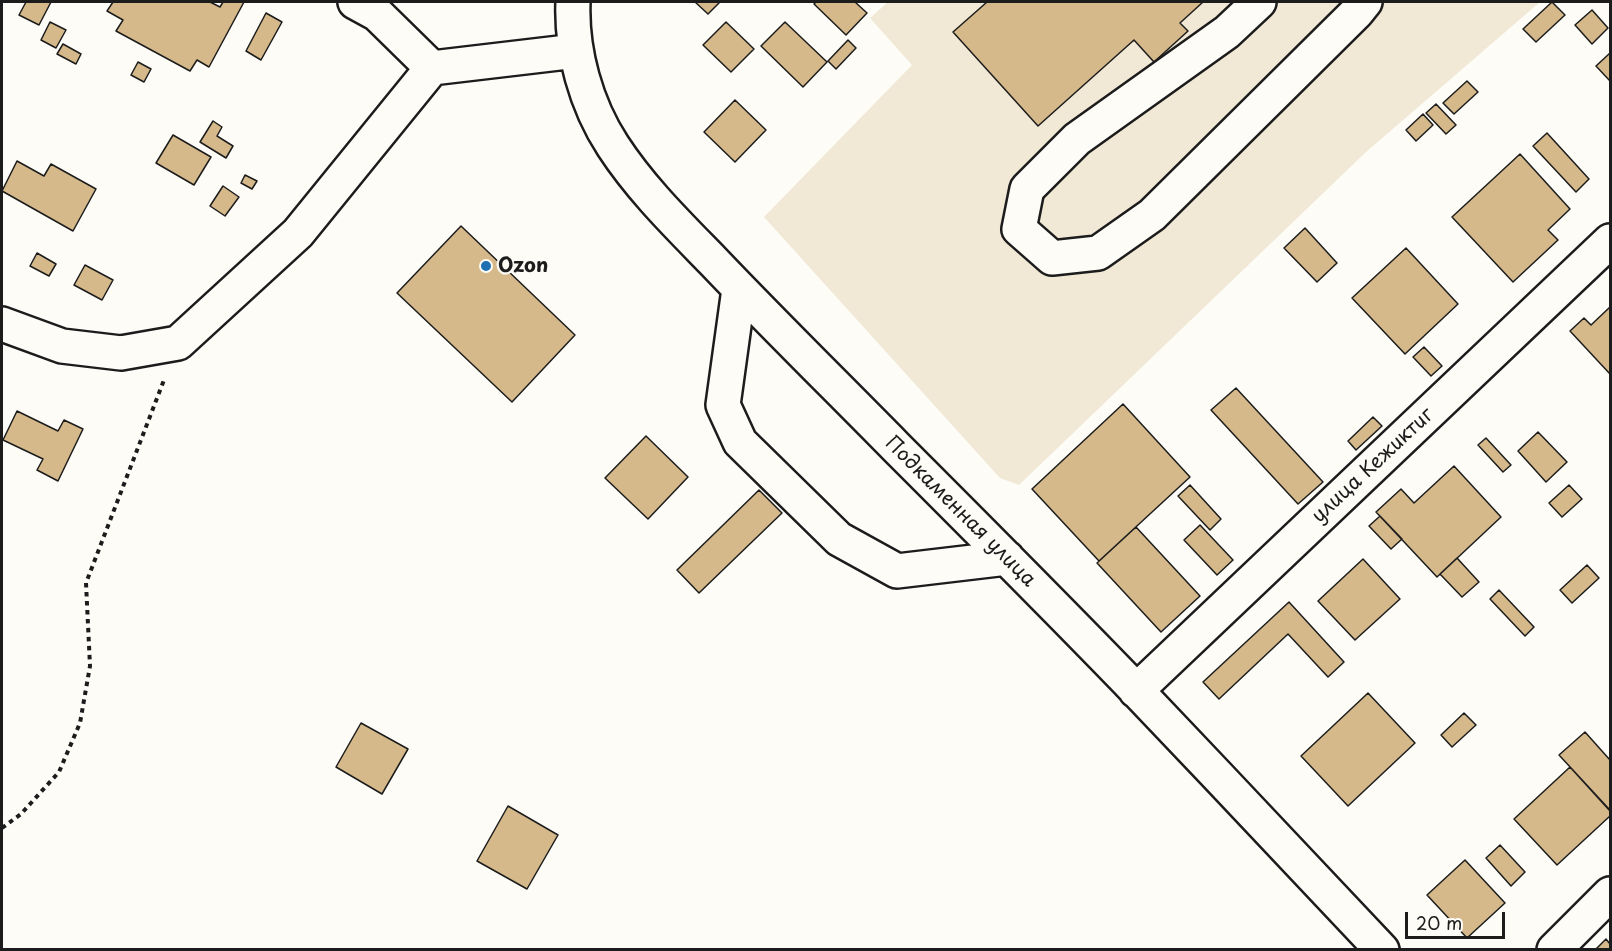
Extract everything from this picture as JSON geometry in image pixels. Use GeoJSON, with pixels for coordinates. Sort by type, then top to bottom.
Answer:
{"type":"FeatureCollection","features":[{"type":"Feature","properties":{"kind":"street"},"geometry":{"type":"LineString","coordinates":[[355,2],[377,14],[432,68]]}},
{"type":"Feature","properties":{"kind":"street","name":"Подкаменная улица"},"geometry":{"type":"LineString","coordinates":[[573,2],[576,51],[594,110],[610,142],[630,171],[658,204],[739,289],[1007,558],[1382,950]]}},
{"type":"Feature","properties":{"kind":"street"},"geometry":{"type":"LineString","coordinates":[[1259,2],[1227,32],[1077,139],[1027,189],[1019,230],[1052,258],[1098,253],[1152,214],[1365,2]]}},
{"type":"Feature","properties":{"kind":"street"},"geometry":{"type":"LineString","coordinates":[[2,324],[62,346],[121,353],[178,343],[298,233],[432,68],[576,51]]}},
{"type":"Feature","properties":{"kind":"street","name":"улица Кежиктиг"},"geometry":{"type":"LineString","coordinates":[[1136,691],[1611,241]]}},
{"type":"Feature","properties":{"kind":"street"},"geometry":{"type":"LineString","coordinates":[[739,289],[723,405],[740,442],[839,539],[897,571],[1007,558]]}},
{"type":"Feature","properties":{"kind":"street"},"geometry":{"type":"LineString","coordinates":[[1554,950],[1611,894]]}},
{"type":"Feature","properties":{"kind":"path"},"geometry":{"type":"LineString","coordinates":[[2,828],[21,814],[59,772],[80,723],[90,666],[86,583],[178,343]]}},
{"type":"Feature","properties":{"kind":"shaded area"},"geometry":{"type":"Polygon","coordinates":[[[888,2],[1540,2],[1366,152],[1019,485],[1000,478],[764,217],[912,65],[870,18],[888,2]]]}},
{"type":"Feature","properties":{"kind":"building"},"geometry":{"type":"Polygon","coordinates":[[[26,2],[51,2],[39,25],[19,15],[26,2]]]}},
{"type":"Feature","properties":{"kind":"building"},"geometry":{"type":"Polygon","coordinates":[[[113,2],[210,2],[220,7],[223,2],[244,2],[209,67],[197,60],[190,71],[116,31],[123,20],[107,11],[113,2]]]}},
{"type":"Feature","properties":{"kind":"building"},"geometry":{"type":"Polygon","coordinates":[[[695,2],[717,2],[719,3],[708,14],[695,2]]]}},
{"type":"Feature","properties":{"kind":"building"},"geometry":{"type":"Polygon","coordinates":[[[816,2],[855,2],[867,13],[846,35],[814,4],[816,2]]]}},
{"type":"Feature","properties":{"kind":"building"},"geometry":{"type":"Polygon","coordinates":[[[987,2],[1203,2],[1180,23],[1188,31],[1154,62],[1134,40],[1038,126],[953,32],[987,2]]]}},
{"type":"Feature","properties":{"kind":"building"},"geometry":{"type":"Polygon","coordinates":[[[1552,2],[1565,15],[1536,42],[1523,29],[1552,2]]]}},
{"type":"Feature","properties":{"kind":"building"},"geometry":{"type":"Polygon","coordinates":[[[1592,10],[1608,28],[1592,44],[1575,25],[1592,10]]]}},
{"type":"Feature","properties":{"kind":"building"},"geometry":{"type":"Polygon","coordinates":[[[266,13],[282,22],[261,60],[246,51],[266,13]]]}},
{"type":"Feature","properties":{"kind":"building"},"geometry":{"type":"Polygon","coordinates":[[[50,22],[66,30],[56,48],[41,40],[50,22]]]}},
{"type":"Feature","properties":{"kind":"building"},"geometry":{"type":"Polygon","coordinates":[[[726,22],[754,49],[731,72],[703,45],[726,22]]]}},
{"type":"Feature","properties":{"kind":"building"},"geometry":{"type":"Polygon","coordinates":[[[785,22],[827,62],[803,87],[761,46],[785,22]]]}},
{"type":"Feature","properties":{"kind":"building"},"geometry":{"type":"Polygon","coordinates":[[[848,40],[856,48],[836,69],[828,61],[848,40]]]}},
{"type":"Feature","properties":{"kind":"building"},"geometry":{"type":"Polygon","coordinates":[[[63,44],[81,54],[76,64],[57,54],[63,44]]]}},
{"type":"Feature","properties":{"kind":"building"},"geometry":{"type":"Polygon","coordinates":[[[1610,53],[1610,81],[1596,66],[1610,53]]]}},
{"type":"Feature","properties":{"kind":"building"},"geometry":{"type":"Polygon","coordinates":[[[138,62],[151,69],[144,82],[131,75],[138,62]]]}},
{"type":"Feature","properties":{"kind":"building"},"geometry":{"type":"Polygon","coordinates":[[[1467,81],[1478,92],[1454,114],[1443,103],[1467,81]]]}},
{"type":"Feature","properties":{"kind":"building"},"geometry":{"type":"Polygon","coordinates":[[[735,100],[766,130],[735,162],[704,132],[735,100]]]}},
{"type":"Feature","properties":{"kind":"building"},"geometry":{"type":"Polygon","coordinates":[[[1436,104],[1456,125],[1446,134],[1426,113],[1436,104]]]}},
{"type":"Feature","properties":{"kind":"building"},"geometry":{"type":"Polygon","coordinates":[[[1423,114],[1433,125],[1416,141],[1406,130],[1423,114]]]}},
{"type":"Feature","properties":{"kind":"building"},"geometry":{"type":"Polygon","coordinates":[[[213,121],[222,127],[217,136],[233,146],[226,158],[200,142],[213,121]]]}},
{"type":"Feature","properties":{"kind":"building"},"geometry":{"type":"Polygon","coordinates":[[[1547,133],[1589,179],[1576,192],[1533,146],[1547,133]]]}},
{"type":"Feature","properties":{"kind":"building"},"geometry":{"type":"Polygon","coordinates":[[[173,135],[211,157],[194,185],[156,163],[173,135]]]}},
{"type":"Feature","properties":{"kind":"building"},"geometry":{"type":"Polygon","coordinates":[[[1520,154],[1570,209],[1548,230],[1558,240],[1513,282],[1452,217],[1520,154]]]}},
{"type":"Feature","properties":{"kind":"building"},"geometry":{"type":"Polygon","coordinates":[[[17,161],[44,176],[51,164],[96,189],[73,231],[2,191],[17,161]]]}},
{"type":"Feature","properties":{"kind":"building"},"geometry":{"type":"Polygon","coordinates":[[[245,175],[257,181],[252,189],[241,183],[245,175]]]}},
{"type":"Feature","properties":{"kind":"building"},"geometry":{"type":"Polygon","coordinates":[[[223,186],[239,197],[225,216],[210,206],[223,186]]]}},
{"type":"Feature","properties":{"kind":"building"},"geometry":{"type":"Polygon","coordinates":[[[461,226],[575,335],[512,402],[397,293],[461,226]]]}},
{"type":"Feature","properties":{"kind":"building"},"geometry":{"type":"Polygon","coordinates":[[[1305,228],[1337,263],[1317,282],[1284,248],[1305,228]]]}},
{"type":"Feature","properties":{"kind":"building"},"geometry":{"type":"Polygon","coordinates":[[[1406,248],[1458,304],[1405,354],[1352,298],[1406,248]]]}},
{"type":"Feature","properties":{"kind":"building"},"geometry":{"type":"Polygon","coordinates":[[[37,253],[56,264],[49,276],[30,266],[37,253]]]}},
{"type":"Feature","properties":{"kind":"building"},"geometry":{"type":"Polygon","coordinates":[[[85,265],[113,280],[102,300],[74,285],[85,265]]]}},
{"type":"Feature","properties":{"kind":"building"},"geometry":{"type":"Polygon","coordinates":[[[1610,307],[1610,374],[1570,331],[1584,318],[1591,325],[1610,307]]]}},
{"type":"Feature","properties":{"kind":"building"},"geometry":{"type":"Polygon","coordinates":[[[1424,347],[1442,366],[1431,376],[1413,357],[1424,347]]]}},
{"type":"Feature","properties":{"kind":"building"},"geometry":{"type":"Polygon","coordinates":[[[1236,388],[1323,482],[1298,504],[1211,410],[1236,388]]]}},
{"type":"Feature","properties":{"kind":"building"},"geometry":{"type":"Polygon","coordinates":[[[1123,404],[1190,477],[1099,561],[1032,489],[1123,404]]]}},
{"type":"Feature","properties":{"kind":"building"},"geometry":{"type":"Polygon","coordinates":[[[17,411],[58,431],[64,420],[83,429],[58,481],[37,470],[43,459],[3,440],[17,411]]]}},
{"type":"Feature","properties":{"kind":"building"},"geometry":{"type":"Polygon","coordinates":[[[1373,417],[1382,426],[1356,450],[1348,441],[1373,417]]]}},
{"type":"Feature","properties":{"kind":"building"},"geometry":{"type":"Polygon","coordinates":[[[1538,432],[1567,462],[1546,482],[1518,451],[1538,432]]]}},
{"type":"Feature","properties":{"kind":"building"},"geometry":{"type":"Polygon","coordinates":[[[646,436],[688,477],[648,519],[605,478],[646,436]]]}},
{"type":"Feature","properties":{"kind":"building"},"geometry":{"type":"Polygon","coordinates":[[[1486,438],[1511,465],[1503,472],[1478,445],[1486,438]]]}},
{"type":"Feature","properties":{"kind":"building"},"geometry":{"type":"Polygon","coordinates":[[[1454,466],[1501,517],[1437,577],[1376,512],[1401,489],[1414,503],[1454,466]]]}},
{"type":"Feature","properties":{"kind":"building"},"geometry":{"type":"Polygon","coordinates":[[[1190,485],[1221,519],[1210,530],[1178,496],[1190,485]]]}},
{"type":"Feature","properties":{"kind":"building"},"geometry":{"type":"Polygon","coordinates":[[[1569,485],[1582,499],[1562,517],[1549,503],[1569,485]]]}},
{"type":"Feature","properties":{"kind":"building"},"geometry":{"type":"Polygon","coordinates":[[[759,490],[782,513],[699,593],[677,570],[759,490]]]}},
{"type":"Feature","properties":{"kind":"building"},"geometry":{"type":"Polygon","coordinates":[[[1380,516],[1402,539],[1391,549],[1369,526],[1380,516]]]}},
{"type":"Feature","properties":{"kind":"building"},"geometry":{"type":"Polygon","coordinates":[[[1200,525],[1233,560],[1217,575],[1184,540],[1200,525]]]}},
{"type":"Feature","properties":{"kind":"building"},"geometry":{"type":"Polygon","coordinates":[[[1136,527],[1200,596],[1161,632],[1097,563],[1136,527]]]}},
{"type":"Feature","properties":{"kind":"building"},"geometry":{"type":"Polygon","coordinates":[[[1457,558],[1479,582],[1462,597],[1440,574],[1457,558]]]}},
{"type":"Feature","properties":{"kind":"building"},"geometry":{"type":"Polygon","coordinates":[[[1363,559],[1400,599],[1355,640],[1318,601],[1363,559]]]}},
{"type":"Feature","properties":{"kind":"building"},"geometry":{"type":"Polygon","coordinates":[[[1587,565],[1599,578],[1572,603],[1560,590],[1587,565]]]}},
{"type":"Feature","properties":{"kind":"building"},"geometry":{"type":"Polygon","coordinates":[[[1499,590],[1534,627],[1525,636],[1490,599],[1499,590]]]}},
{"type":"Feature","properties":{"kind":"building"},"geometry":{"type":"Polygon","coordinates":[[[1289,602],[1344,662],[1328,677],[1288,634],[1219,699],[1203,682],[1289,602]]]}},
{"type":"Feature","properties":{"kind":"building"},"geometry":{"type":"Polygon","coordinates":[[[1368,693],[1415,743],[1348,806],[1301,756],[1368,693]]]}},
{"type":"Feature","properties":{"kind":"building"},"geometry":{"type":"Polygon","coordinates":[[[1464,713],[1476,725],[1452,747],[1441,735],[1464,713]]]}},
{"type":"Feature","properties":{"kind":"building"},"geometry":{"type":"Polygon","coordinates":[[[361,723],[408,749],[382,794],[336,767],[361,723]]]}},
{"type":"Feature","properties":{"kind":"building"},"geometry":{"type":"Polygon","coordinates":[[[1585,732],[1610,760],[1609,809],[1559,755],[1585,732]]]}},
{"type":"Feature","properties":{"kind":"building"},"geometry":{"type":"Polygon","coordinates":[[[1570,767],[1610,811],[1610,816],[1557,865],[1514,819],[1570,767]]]}},
{"type":"Feature","properties":{"kind":"building"},"geometry":{"type":"Polygon","coordinates":[[[508,806],[558,835],[527,889],[477,861],[508,806]]]}},
{"type":"Feature","properties":{"kind":"building"},"geometry":{"type":"Polygon","coordinates":[[[1500,845],[1525,872],[1511,886],[1486,858],[1500,845]]]}},
{"type":"Feature","properties":{"kind":"building"},"geometry":{"type":"Polygon","coordinates":[[[1465,860],[1505,903],[1467,938],[1427,895],[1465,860]]]}},
{"type":"Feature","properties":{"kind":"building"},"geometry":{"type":"Polygon","coordinates":[[[1606,939],[1610,944],[1610,950],[1595,950],[1606,939]]]}},
{"type":"Feature","properties":{"kind":"place","name":"Ozon"},"geometry":{"type":"Point","coordinates":[486,266]}}]}
